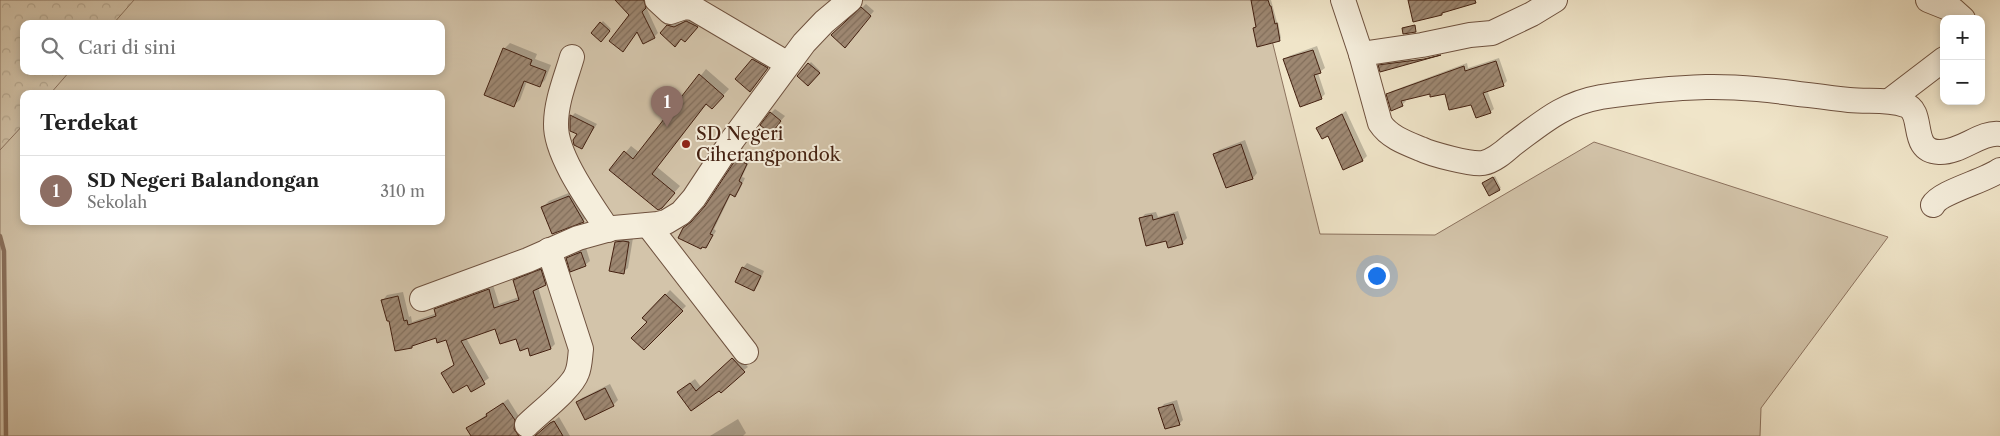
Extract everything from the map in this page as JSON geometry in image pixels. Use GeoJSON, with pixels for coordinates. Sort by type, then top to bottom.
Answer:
{"type":"FeatureCollection","features":[{"type":"Feature","properties":{"kind":"street"},"geometry":{"type":"LineString","coordinates":[[656,0],[670,12],[685,7],[693,8],[788,64]]}},
{"type":"Feature","properties":{"kind":"street"},"geometry":{"type":"LineString","coordinates":[[422,299],[528,260],[578,238],[608,230],[666,222],[686,207],[733,138],[788,64],[824,22],[850,0]]}},
{"type":"Feature","properties":{"kind":"street"},"geometry":{"type":"LineString","coordinates":[[1343,0],[1361,54],[1380,123],[1387,132],[1428,153],[1483,163],[1501,154],[1559,110],[1583,101],[1707,87],[1748,89],[1852,101],[1889,101],[1906,105],[1913,110],[1919,137],[1927,147],[1939,152],[1955,150],[1989,135],[2000,134]]}},
{"type":"Feature","properties":{"kind":"street"},"geometry":{"type":"LineString","coordinates":[[1361,54],[1422,45],[1470,35],[1492,33],[1532,14],[1555,0]]}},
{"type":"Feature","properties":{"kind":"street"},"geometry":{"type":"LineString","coordinates":[[1928,0],[1952,10],[1958,15]]}},
{"type":"Feature","properties":{"kind":"street"},"geometry":{"type":"LineString","coordinates":[[572,56],[557,109],[555,126],[559,144],[580,188],[608,230]]}},
{"type":"Feature","properties":{"kind":"street"},"geometry":{"type":"LineString","coordinates":[[1889,101],[1943,60]]}},
{"type":"Feature","properties":{"kind":"street"},"geometry":{"type":"LineString","coordinates":[[1933,205],[1939,198],[1988,178],[2000,170]]}},
{"type":"Feature","properties":{"kind":"street"},"geometry":{"type":"LineString","coordinates":[[648,225],[746,352]]}},
{"type":"Feature","properties":{"kind":"street"},"geometry":{"type":"LineString","coordinates":[[527,425],[570,384],[577,375],[580,362],[581,349],[549,250]]}},
{"type":"Feature","properties":{"kind":"green space"},"geometry":{"type":"Polygon","coordinates":[[[0,0],[1262,0],[1320,234],[1435,235],[1594,142],[1888,237],[1761,408],[1760,436],[0,436],[0,0]]]}},
{"type":"Feature","properties":{"kind":"green space"},"geometry":{"type":"Polygon","coordinates":[[[0,0],[134,0],[116,20],[20,20],[20,75],[67,75],[53,90],[20,90],[20,128],[0,150],[0,0]]]}},
{"type":"Feature","properties":{"kind":"building"},"geometry":{"type":"Polygon","coordinates":[[[615,0],[644,0],[646,8],[642,12],[655,38],[643,44],[637,32],[623,52],[609,41],[629,15],[615,0]]]}},
{"type":"Feature","properties":{"kind":"building"},"geometry":{"type":"Polygon","coordinates":[[[1251,0],[1268,0],[1275,24],[1277,23],[1280,41],[1257,47],[1253,28],[1256,27],[1251,0]]]}},
{"type":"Feature","properties":{"kind":"building"},"geometry":{"type":"Polygon","coordinates":[[[1408,0],[1475,0],[1476,3],[1442,13],[1442,15],[1413,22],[1408,0]]]}},
{"type":"Feature","properties":{"kind":"building"},"geometry":{"type":"Polygon","coordinates":[[[861,7],[871,16],[845,48],[831,35],[861,7]]]}},
{"type":"Feature","properties":{"kind":"building"},"geometry":{"type":"Polygon","coordinates":[[[686,21],[698,27],[685,42],[681,39],[675,47],[660,33],[667,25],[674,27],[686,21]]]}},
{"type":"Feature","properties":{"kind":"building"},"geometry":{"type":"Polygon","coordinates":[[[600,22],[610,31],[601,42],[591,33],[600,22]]]}},
{"type":"Feature","properties":{"kind":"building"},"geometry":{"type":"Polygon","coordinates":[[[1415,25],[1416,32],[1403,34],[1402,28],[1415,25]]]}},
{"type":"Feature","properties":{"kind":"building"},"geometry":{"type":"Polygon","coordinates":[[[503,48],[532,60],[530,65],[546,71],[540,87],[524,81],[514,107],[484,95],[503,48]]]}},
{"type":"Feature","properties":{"kind":"building"},"geometry":{"type":"Polygon","coordinates":[[[1313,50],[1321,73],[1314,75],[1322,99],[1300,107],[1283,59],[1313,50]]]}},
{"type":"Feature","properties":{"kind":"building"},"geometry":{"type":"Polygon","coordinates":[[[1441,55],[1380,72],[1378,65],[1424,59],[1441,55]]]}},
{"type":"Feature","properties":{"kind":"building"},"geometry":{"type":"Polygon","coordinates":[[[752,59],[768,68],[750,92],[735,79],[752,59]]]}},
{"type":"Feature","properties":{"kind":"building"},"geometry":{"type":"Polygon","coordinates":[[[1496,61],[1504,86],[1483,93],[1491,113],[1476,118],[1471,105],[1449,110],[1445,94],[1430,97],[1430,94],[1401,101],[1403,106],[1391,111],[1386,94],[1464,66],[1465,71],[1496,61]]]}},
{"type":"Feature","properties":{"kind":"building"},"geometry":{"type":"Polygon","coordinates":[[[808,63],[820,73],[808,86],[797,76],[808,63]]]}},
{"type":"Feature","properties":{"kind":"building"},"geometry":{"type":"Polygon","coordinates":[[[699,74],[724,96],[712,109],[706,104],[652,174],[675,193],[658,210],[609,170],[624,151],[633,159],[699,74]]]}},
{"type":"Feature","properties":{"kind":"building"},"geometry":{"type":"Polygon","coordinates":[[[770,112],[781,121],[771,134],[760,125],[770,112]]]}},
{"type":"Feature","properties":{"kind":"building"},"geometry":{"type":"Polygon","coordinates":[[[1342,114],[1363,161],[1343,170],[1328,136],[1322,139],[1316,128],[1342,114]]]}},
{"type":"Feature","properties":{"kind":"building"},"geometry":{"type":"Polygon","coordinates":[[[570,115],[594,127],[582,149],[574,145],[573,140],[577,134],[570,131],[570,115]]]}},
{"type":"Feature","properties":{"kind":"building"},"geometry":{"type":"Polygon","coordinates":[[[1241,144],[1253,179],[1226,188],[1213,154],[1241,144]]]}},
{"type":"Feature","properties":{"kind":"building"},"geometry":{"type":"Polygon","coordinates":[[[736,159],[747,164],[739,181],[742,183],[735,197],[730,194],[710,234],[713,235],[706,248],[702,247],[701,249],[678,238],[683,228],[705,206],[736,159]]]}},
{"type":"Feature","properties":{"kind":"building"},"geometry":{"type":"Polygon","coordinates":[[[1493,177],[1500,190],[1489,196],[1482,183],[1493,177]]]}},
{"type":"Feature","properties":{"kind":"building"},"geometry":{"type":"Polygon","coordinates":[[[569,196],[584,222],[552,234],[541,207],[569,196]]]}},
{"type":"Feature","properties":{"kind":"building"},"geometry":{"type":"Polygon","coordinates":[[[1174,214],[1183,244],[1168,248],[1166,241],[1146,246],[1139,218],[1152,215],[1153,220],[1174,214]]]}},
{"type":"Feature","properties":{"kind":"building"},"geometry":{"type":"Polygon","coordinates":[[[615,242],[629,242],[624,274],[609,271],[615,242]]]}},
{"type":"Feature","properties":{"kind":"building"},"geometry":{"type":"Polygon","coordinates":[[[581,252],[586,266],[570,272],[566,258],[581,252]]]}},
{"type":"Feature","properties":{"kind":"building"},"geometry":{"type":"Polygon","coordinates":[[[742,267],[761,276],[754,291],[735,282],[742,267]]]}},
{"type":"Feature","properties":{"kind":"building"},"geometry":{"type":"Polygon","coordinates":[[[541,269],[546,285],[533,291],[551,349],[530,356],[528,348],[520,351],[516,339],[500,344],[495,329],[461,341],[485,384],[471,392],[467,385],[453,393],[441,373],[454,365],[446,340],[437,343],[436,338],[412,346],[412,348],[395,351],[389,321],[387,321],[381,300],[398,296],[404,321],[407,320],[408,325],[436,316],[434,309],[489,289],[494,308],[519,300],[513,280],[541,269]]]}},
{"type":"Feature","properties":{"kind":"building"},"geometry":{"type":"Polygon","coordinates":[[[665,294],[683,311],[644,350],[631,338],[647,322],[642,318],[665,294]]]}},
{"type":"Feature","properties":{"kind":"building"},"geometry":{"type":"Polygon","coordinates":[[[732,358],[745,372],[721,393],[719,391],[691,411],[677,392],[690,383],[696,391],[732,358]]]}},
{"type":"Feature","properties":{"kind":"building"},"geometry":{"type":"Polygon","coordinates":[[[605,388],[614,406],[585,420],[576,402],[605,388]]]}},
{"type":"Feature","properties":{"kind":"building"},"geometry":{"type":"Polygon","coordinates":[[[503,403],[515,420],[514,429],[519,436],[471,436],[466,428],[487,416],[486,414],[503,403]]]}},
{"type":"Feature","properties":{"kind":"building"},"geometry":{"type":"Polygon","coordinates":[[[1173,404],[1180,425],[1165,429],[1158,408],[1173,404]]]}},
{"type":"Feature","properties":{"kind":"building"},"geometry":{"type":"Polygon","coordinates":[[[554,421],[563,436],[535,436],[550,423],[554,421]]]}},
{"type":"Feature","properties":{"kind":"waterway"},"geometry":{"type":"LineString","coordinates":[[0,236],[4,251],[6,436]]}},
{"type":"Feature","properties":{"kind":"place","name":"SD Negeri Balandongan"},"geometry":{"type":"Point","coordinates":[667,127]}},
{"type":"Feature","properties":{"kind":"place","name":"SD Negeri Ciherangpondok"},"geometry":{"type":"Point","coordinates":[686,144]}}]}
